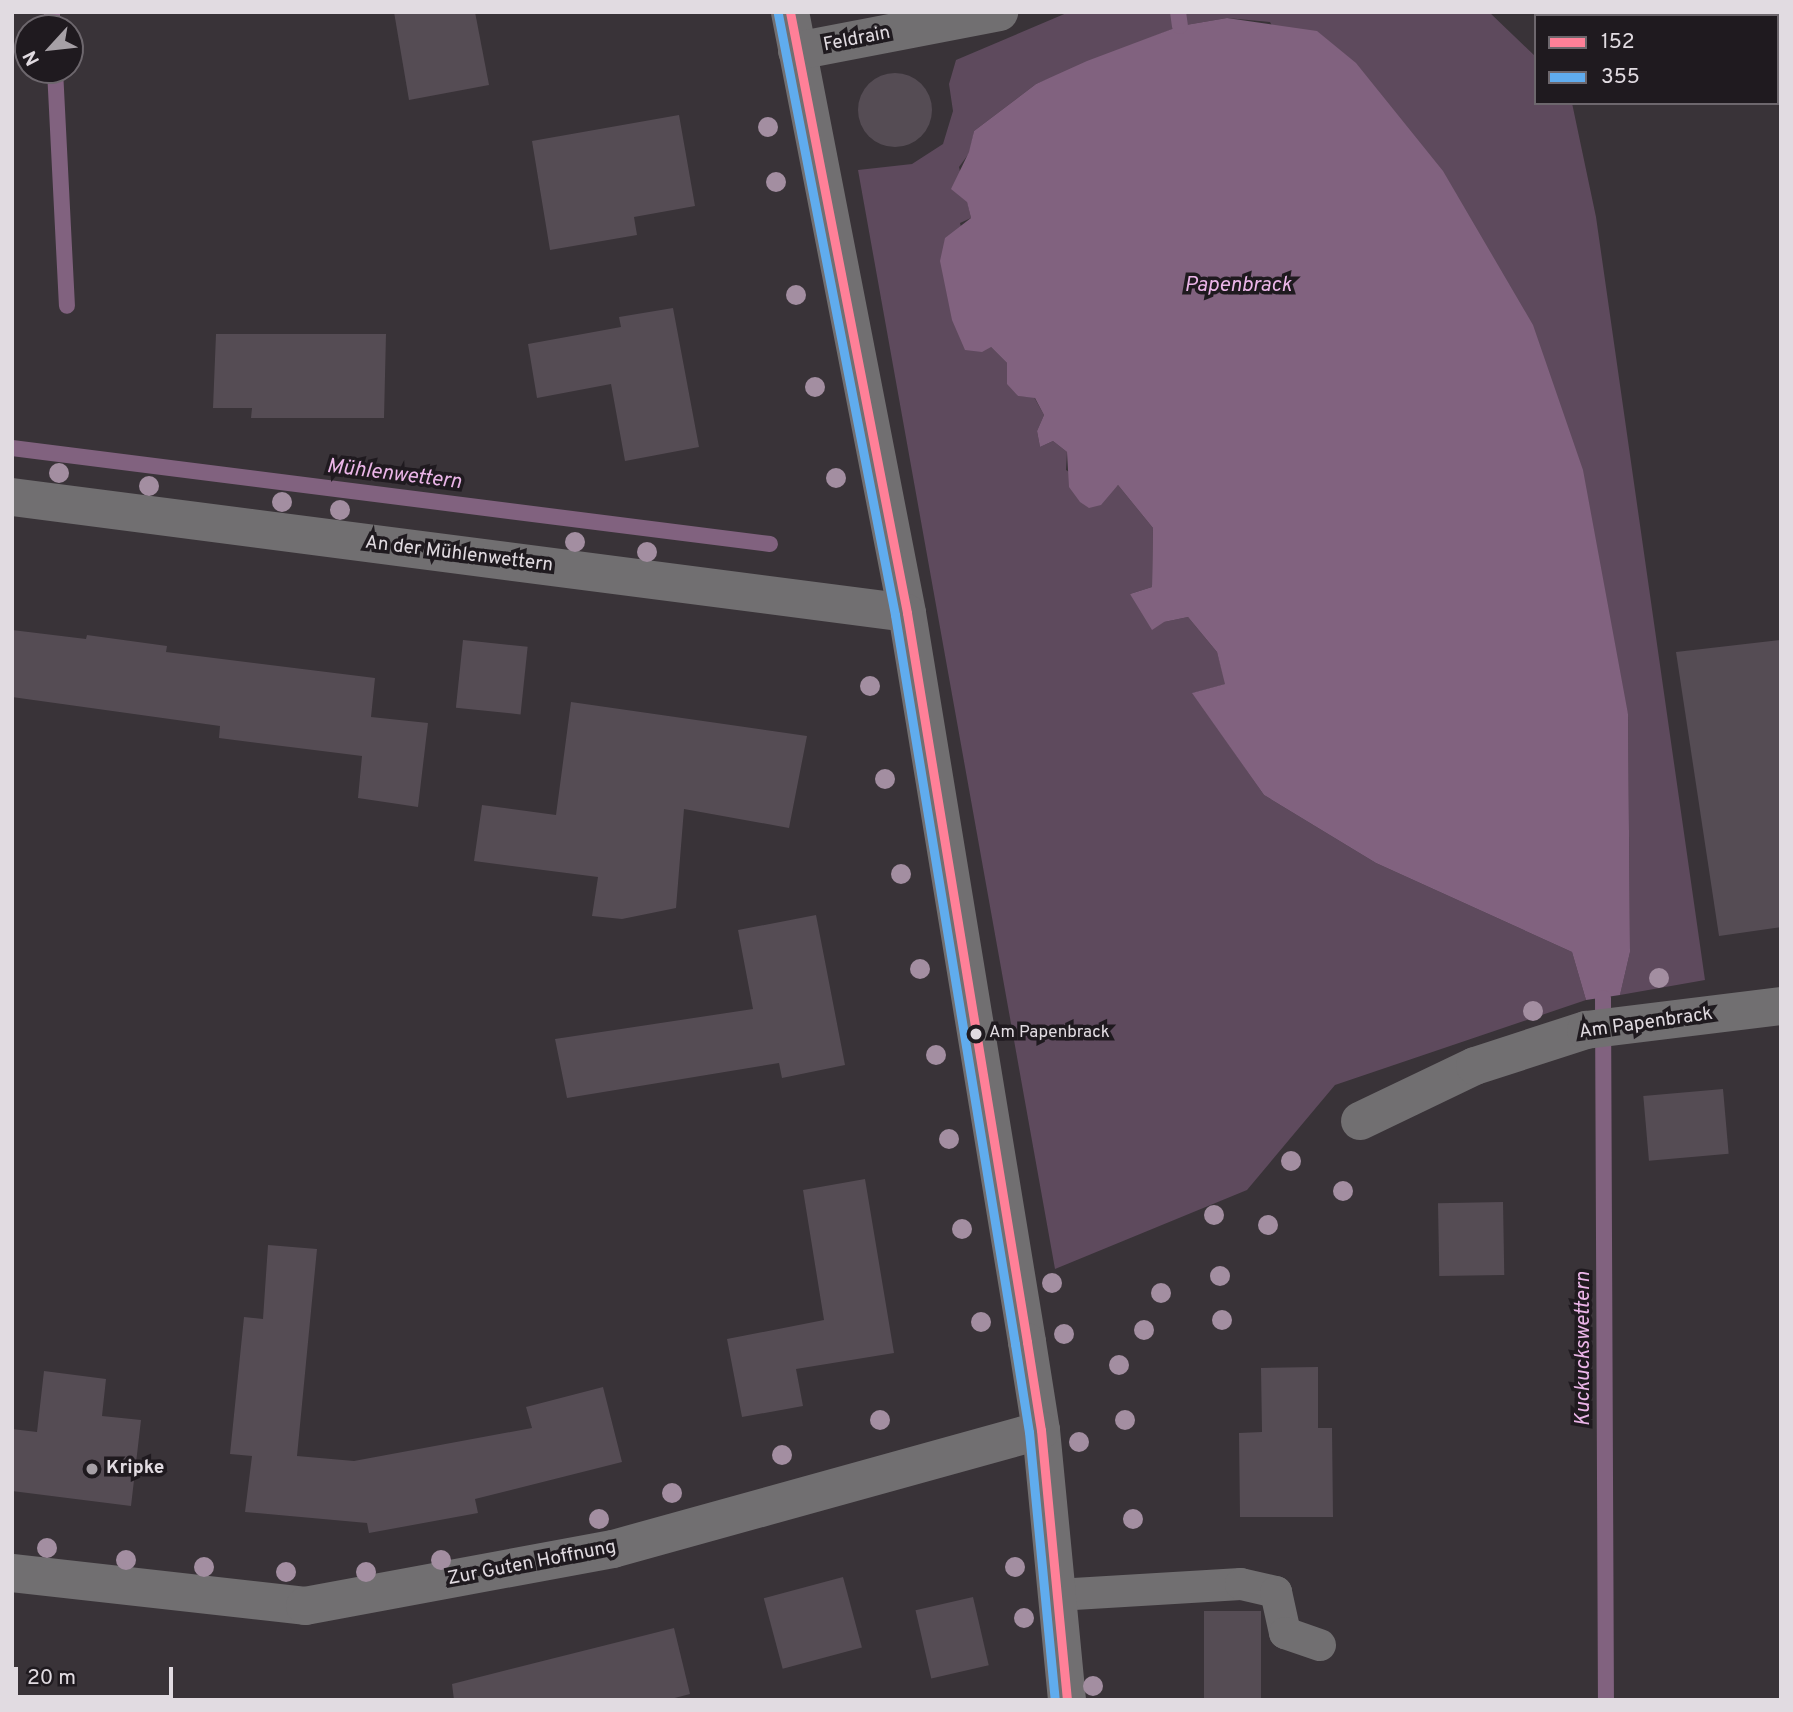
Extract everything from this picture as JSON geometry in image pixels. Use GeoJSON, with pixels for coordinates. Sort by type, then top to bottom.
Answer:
{"type":"FeatureCollection","features":[{"type":"Feature","properties":{"kind":"street"},"geometry":{"type":"LineString","coordinates":[[790,12],[907,613],[1041,1430],[1067,1700]]}},
{"type":"Feature","properties":{"kind":"street","name":"Feldrain"},"geometry":{"type":"LineString","coordinates":[[797,51],[999,12]]}},
{"type":"Feature","properties":{"kind":"street","name":"An der Mühlenwettern"},"geometry":{"type":"LineString","coordinates":[[12,497],[907,613]]}},
{"type":"Feature","properties":{"kind":"street","name":"Am Papenbrack"},"geometry":{"type":"LineString","coordinates":[[1360,1121],[1475,1066],[1602,1028],[1781,1006]]}},
{"type":"Feature","properties":{"kind":"street","name":"Zur Guten Hoffnung"},"geometry":{"type":"LineString","coordinates":[[12,1573],[306,1606],[613,1549],[1041,1430]]}},
{"type":"Feature","properties":{"kind":"lane"},"geometry":{"type":"LineString","coordinates":[[1057,1595],[1241,1584],[1276,1592],[1285,1633],[1320,1644]]}},
{"type":"Feature","properties":{"kind":"shaded area"},"geometry":{"type":"Polygon","coordinates":[[[1069,12],[1489,12],[1534,55],[1534,105],[1572,105],[1596,217],[1705,980],[1620,995],[1630,952],[1628,714],[1270,22],[1227,18],[1180,26],[1036,84],[974,131],[970,152],[959,167],[971,218],[960,223],[991,347],[1007,363],[1018,396],[1034,397],[1044,415],[1037,431],[1040,447],[1053,441],[1067,452],[1066,470],[1105,495],[1118,485],[1153,528],[1152,587],[1130,594],[1164,622],[1188,617],[1217,652],[1226,684],[1193,693],[1264,795],[1376,863],[1572,952],[1586,1000],[1335,1085],[1247,1190],[1055,1269],[858,170],[912,164],[943,144],[953,111],[949,84],[956,60],[1069,12]]]}},
{"type":"Feature","properties":{"kind":"water","name":"Papenbrack"},"geometry":{"type":"Polygon","coordinates":[[[1227,18],[1317,31],[1356,63],[1443,171],[1533,325],[1583,470],[1628,714],[1630,952],[1620,995],[1586,1000],[1572,952],[1376,863],[1264,795],[1192,693],[1225,684],[1217,652],[1188,617],[1164,622],[1152,630],[1130,594],[1152,587],[1153,528],[1118,485],[1101,505],[1089,508],[1080,502],[1069,487],[1067,452],[1053,441],[1040,447],[1037,431],[1044,415],[1035,398],[1018,396],[1007,384],[1007,363],[991,347],[982,352],[965,350],[952,320],[940,261],[945,238],[971,218],[967,202],[951,189],[969,152],[974,131],[1036,84],[1087,61],[1180,26],[1227,18]]]}},
{"type":"Feature","properties":{"kind":"building"},"geometry":{"type":"Polygon","coordinates":[[[394,12],[475,12],[489,85],[409,100],[394,12]]]}},
{"type":"Feature","properties":{"kind":"building"},"geometry":{"type":"Polygon","coordinates":[[[895,73],[909,76],[921,84],[929,96],[932,110],[929,124],[921,136],[909,144],[895,147],[881,144],[869,136],[861,124],[858,110],[861,96],[869,84],[881,76],[895,73]]]}},
{"type":"Feature","properties":{"kind":"building"},"geometry":{"type":"Polygon","coordinates":[[[679,115],[695,206],[634,217],[637,235],[550,250],[532,141],[679,115]]]}},
{"type":"Feature","properties":{"kind":"building"},"geometry":{"type":"Polygon","coordinates":[[[673,308],[699,447],[625,461],[611,384],[537,398],[528,344],[621,327],[619,317],[673,308]]]}},
{"type":"Feature","properties":{"kind":"building"},"geometry":{"type":"Polygon","coordinates":[[[216,334],[386,334],[384,418],[251,418],[252,408],[213,408],[216,334]]]}},
{"type":"Feature","properties":{"kind":"building"},"geometry":{"type":"Polygon","coordinates":[[[12,630],[86,639],[87,635],[167,646],[166,652],[375,678],[371,717],[428,723],[418,807],[358,798],[362,756],[219,738],[220,726],[12,697],[12,630]]]}},
{"type":"Feature","properties":{"kind":"building"},"geometry":{"type":"Polygon","coordinates":[[[463,640],[528,647],[521,714],[456,708],[463,640]]]}},
{"type":"Feature","properties":{"kind":"building"},"geometry":{"type":"Polygon","coordinates":[[[1781,640],[1781,927],[1719,936],[1676,652],[1781,640]]]}},
{"type":"Feature","properties":{"kind":"building"},"geometry":{"type":"Polygon","coordinates":[[[571,702],[807,736],[789,828],[684,809],[676,908],[622,919],[592,916],[598,877],[474,861],[482,805],[556,815],[571,702]]]}},
{"type":"Feature","properties":{"kind":"building"},"geometry":{"type":"Polygon","coordinates":[[[816,915],[845,1065],[782,1078],[779,1063],[567,1098],[555,1039],[753,1009],[738,930],[816,915]]]}},
{"type":"Feature","properties":{"kind":"building"},"geometry":{"type":"Polygon","coordinates":[[[1723,1089],[1729,1154],[1649,1161],[1643,1096],[1723,1089]]]}},
{"type":"Feature","properties":{"kind":"building"},"geometry":{"type":"Polygon","coordinates":[[[865,1179],[894,1353],[796,1369],[803,1406],[742,1417],[727,1339],[824,1320],[803,1190],[865,1179]]]}},
{"type":"Feature","properties":{"kind":"building"},"geometry":{"type":"Polygon","coordinates":[[[1503,1202],[1504,1275],[1439,1276],[1438,1203],[1503,1202]]]}},
{"type":"Feature","properties":{"kind":"building"},"geometry":{"type":"Polygon","coordinates":[[[268,1245],[317,1249],[297,1456],[354,1461],[532,1428],[526,1407],[603,1387],[622,1462],[475,1499],[478,1513],[369,1533],[367,1523],[245,1512],[252,1456],[230,1454],[244,1317],[263,1319],[268,1245]]]}},
{"type":"Feature","properties":{"kind":"building"},"geometry":{"type":"Polygon","coordinates":[[[1318,1367],[1318,1428],[1332,1428],[1333,1517],[1240,1517],[1239,1433],[1262,1432],[1261,1368],[1318,1367]]]}},
{"type":"Feature","properties":{"kind":"building"},"geometry":{"type":"Polygon","coordinates":[[[44,1371],[106,1379],[102,1416],[141,1420],[131,1506],[12,1491],[12,1429],[37,1432],[44,1371]]]}},
{"type":"Feature","properties":{"kind":"building"},"geometry":{"type":"Polygon","coordinates":[[[843,1577],[862,1648],[783,1669],[764,1598],[843,1577]]]}},
{"type":"Feature","properties":{"kind":"building"},"geometry":{"type":"Polygon","coordinates":[[[973,1597],[989,1665],[931,1678],[916,1610],[973,1597]]]}},
{"type":"Feature","properties":{"kind":"building"},"geometry":{"type":"Polygon","coordinates":[[[1204,1611],[1261,1611],[1261,1700],[1204,1700],[1204,1611]]]}},
{"type":"Feature","properties":{"kind":"building"},"geometry":{"type":"Polygon","coordinates":[[[674,1628],[690,1694],[667,1700],[454,1700],[452,1684],[674,1628]]]}},
{"type":"Feature","properties":{"kind":"waterway","name":"Kuckuckswettern"},"geometry":{"type":"LineString","coordinates":[[1178,12],[1180,26]]}},
{"type":"Feature","properties":{"kind":"waterway"},"geometry":{"type":"LineString","coordinates":[[56,84],[67,306]]}},
{"type":"Feature","properties":{"kind":"waterway","name":"Mühlenwettern"},"geometry":{"type":"LineString","coordinates":[[12,448],[770,544]]}},
{"type":"Feature","properties":{"kind":"waterway","name":"Kuckuckswettern"},"geometry":{"type":"LineString","coordinates":[[1603,998],[1606,1700]]}},
{"type":"Feature","properties":{"kind":"transit line","name":"152"},"geometry":{"type":"LineString","coordinates":[[790,12],[907,613],[1027,1342],[1041,1430],[1067,1700]]}},
{"type":"Feature","properties":{"kind":"transit line","name":"355"},"geometry":{"type":"LineString","coordinates":[[778,14],[895,615],[1015,1344],[1029,1432],[1055,1700]]}},
{"type":"Feature","properties":{"kind":"place","name":"Am Papenbrack"},"geometry":{"type":"Point","coordinates":[976,1034]}},
{"type":"Feature","properties":{"kind":"place","name":"Kripke"},"geometry":{"type":"Point","coordinates":[92,1469]}}]}
